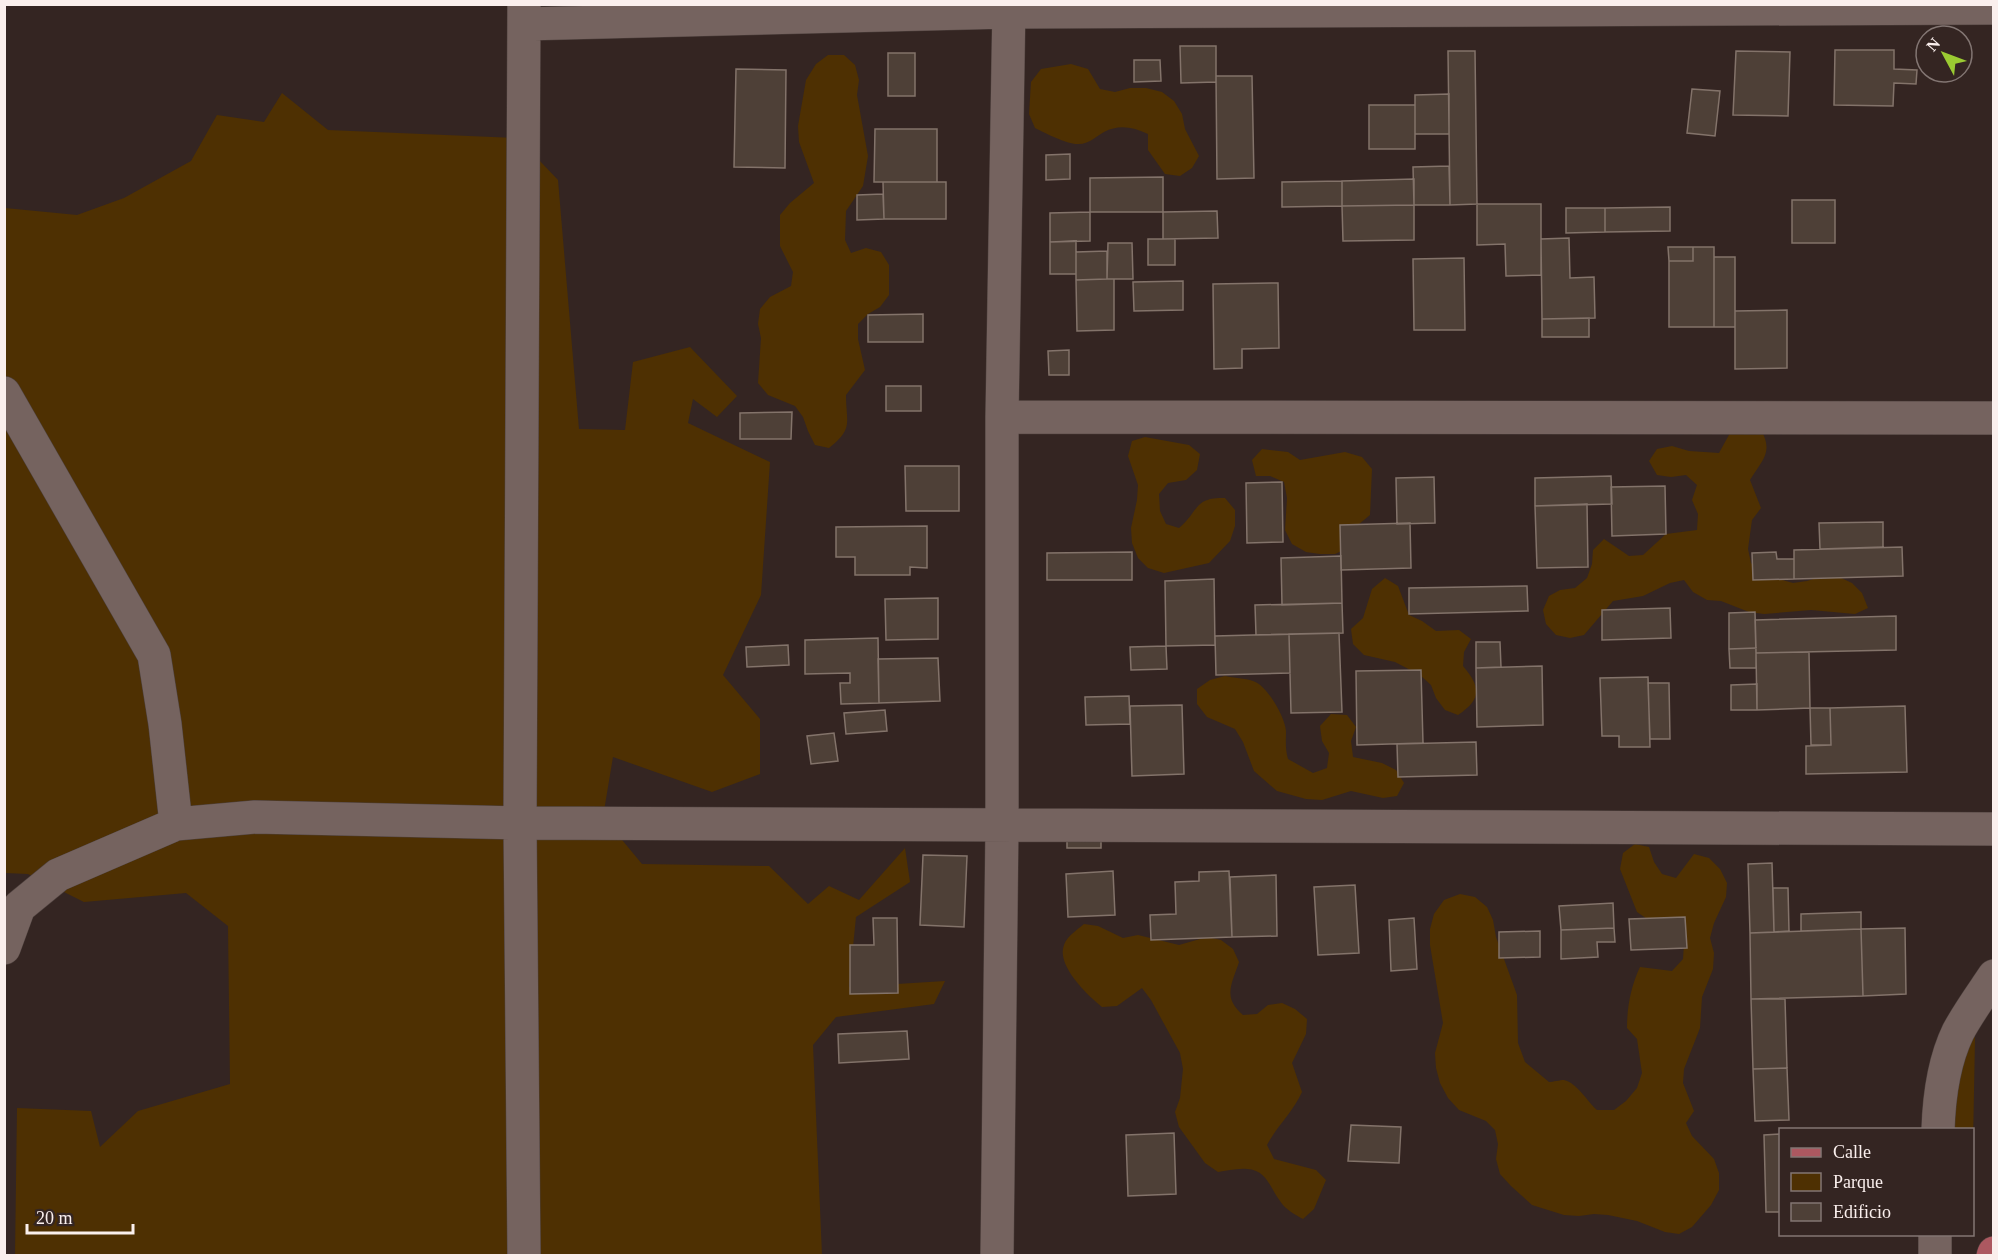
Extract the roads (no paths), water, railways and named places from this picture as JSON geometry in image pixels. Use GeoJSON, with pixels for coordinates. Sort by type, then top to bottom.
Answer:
{"type":"FeatureCollection","features":[{"type":"Feature","properties":{"kind":"street"},"geometry":{"type":"LineString","coordinates":[[524,1256],[520,823],[524,14],[1009,8],[1994,8]]}},
{"type":"Feature","properties":{"kind":"street"},"geometry":{"type":"LineString","coordinates":[[997,1256],[1002,825],[1002,417],[1009,8]]}},
{"type":"Feature","properties":{"kind":"street"},"geometry":{"type":"LineString","coordinates":[[4,393],[154,655],[165,724],[176,824]]}},
{"type":"Feature","properties":{"kind":"street"},"geometry":{"type":"LineString","coordinates":[[1002,417],[1994,418]]}},
{"type":"Feature","properties":{"kind":"street"},"geometry":{"type":"LineString","coordinates":[[4,948],[20,907],[58,875],[176,824],[255,817],[520,823],[1994,829]]}},
{"type":"Feature","properties":{"kind":"street"},"geometry":{"type":"LineString","coordinates":[[1938,1128],[1938,1111],[1946,1068],[1958,1034],[1994,976]]}},
{"type":"Feature","properties":{"kind":"street"},"geometry":{"type":"LineString","coordinates":[[1935,1236],[1935,1256]]}}]}
